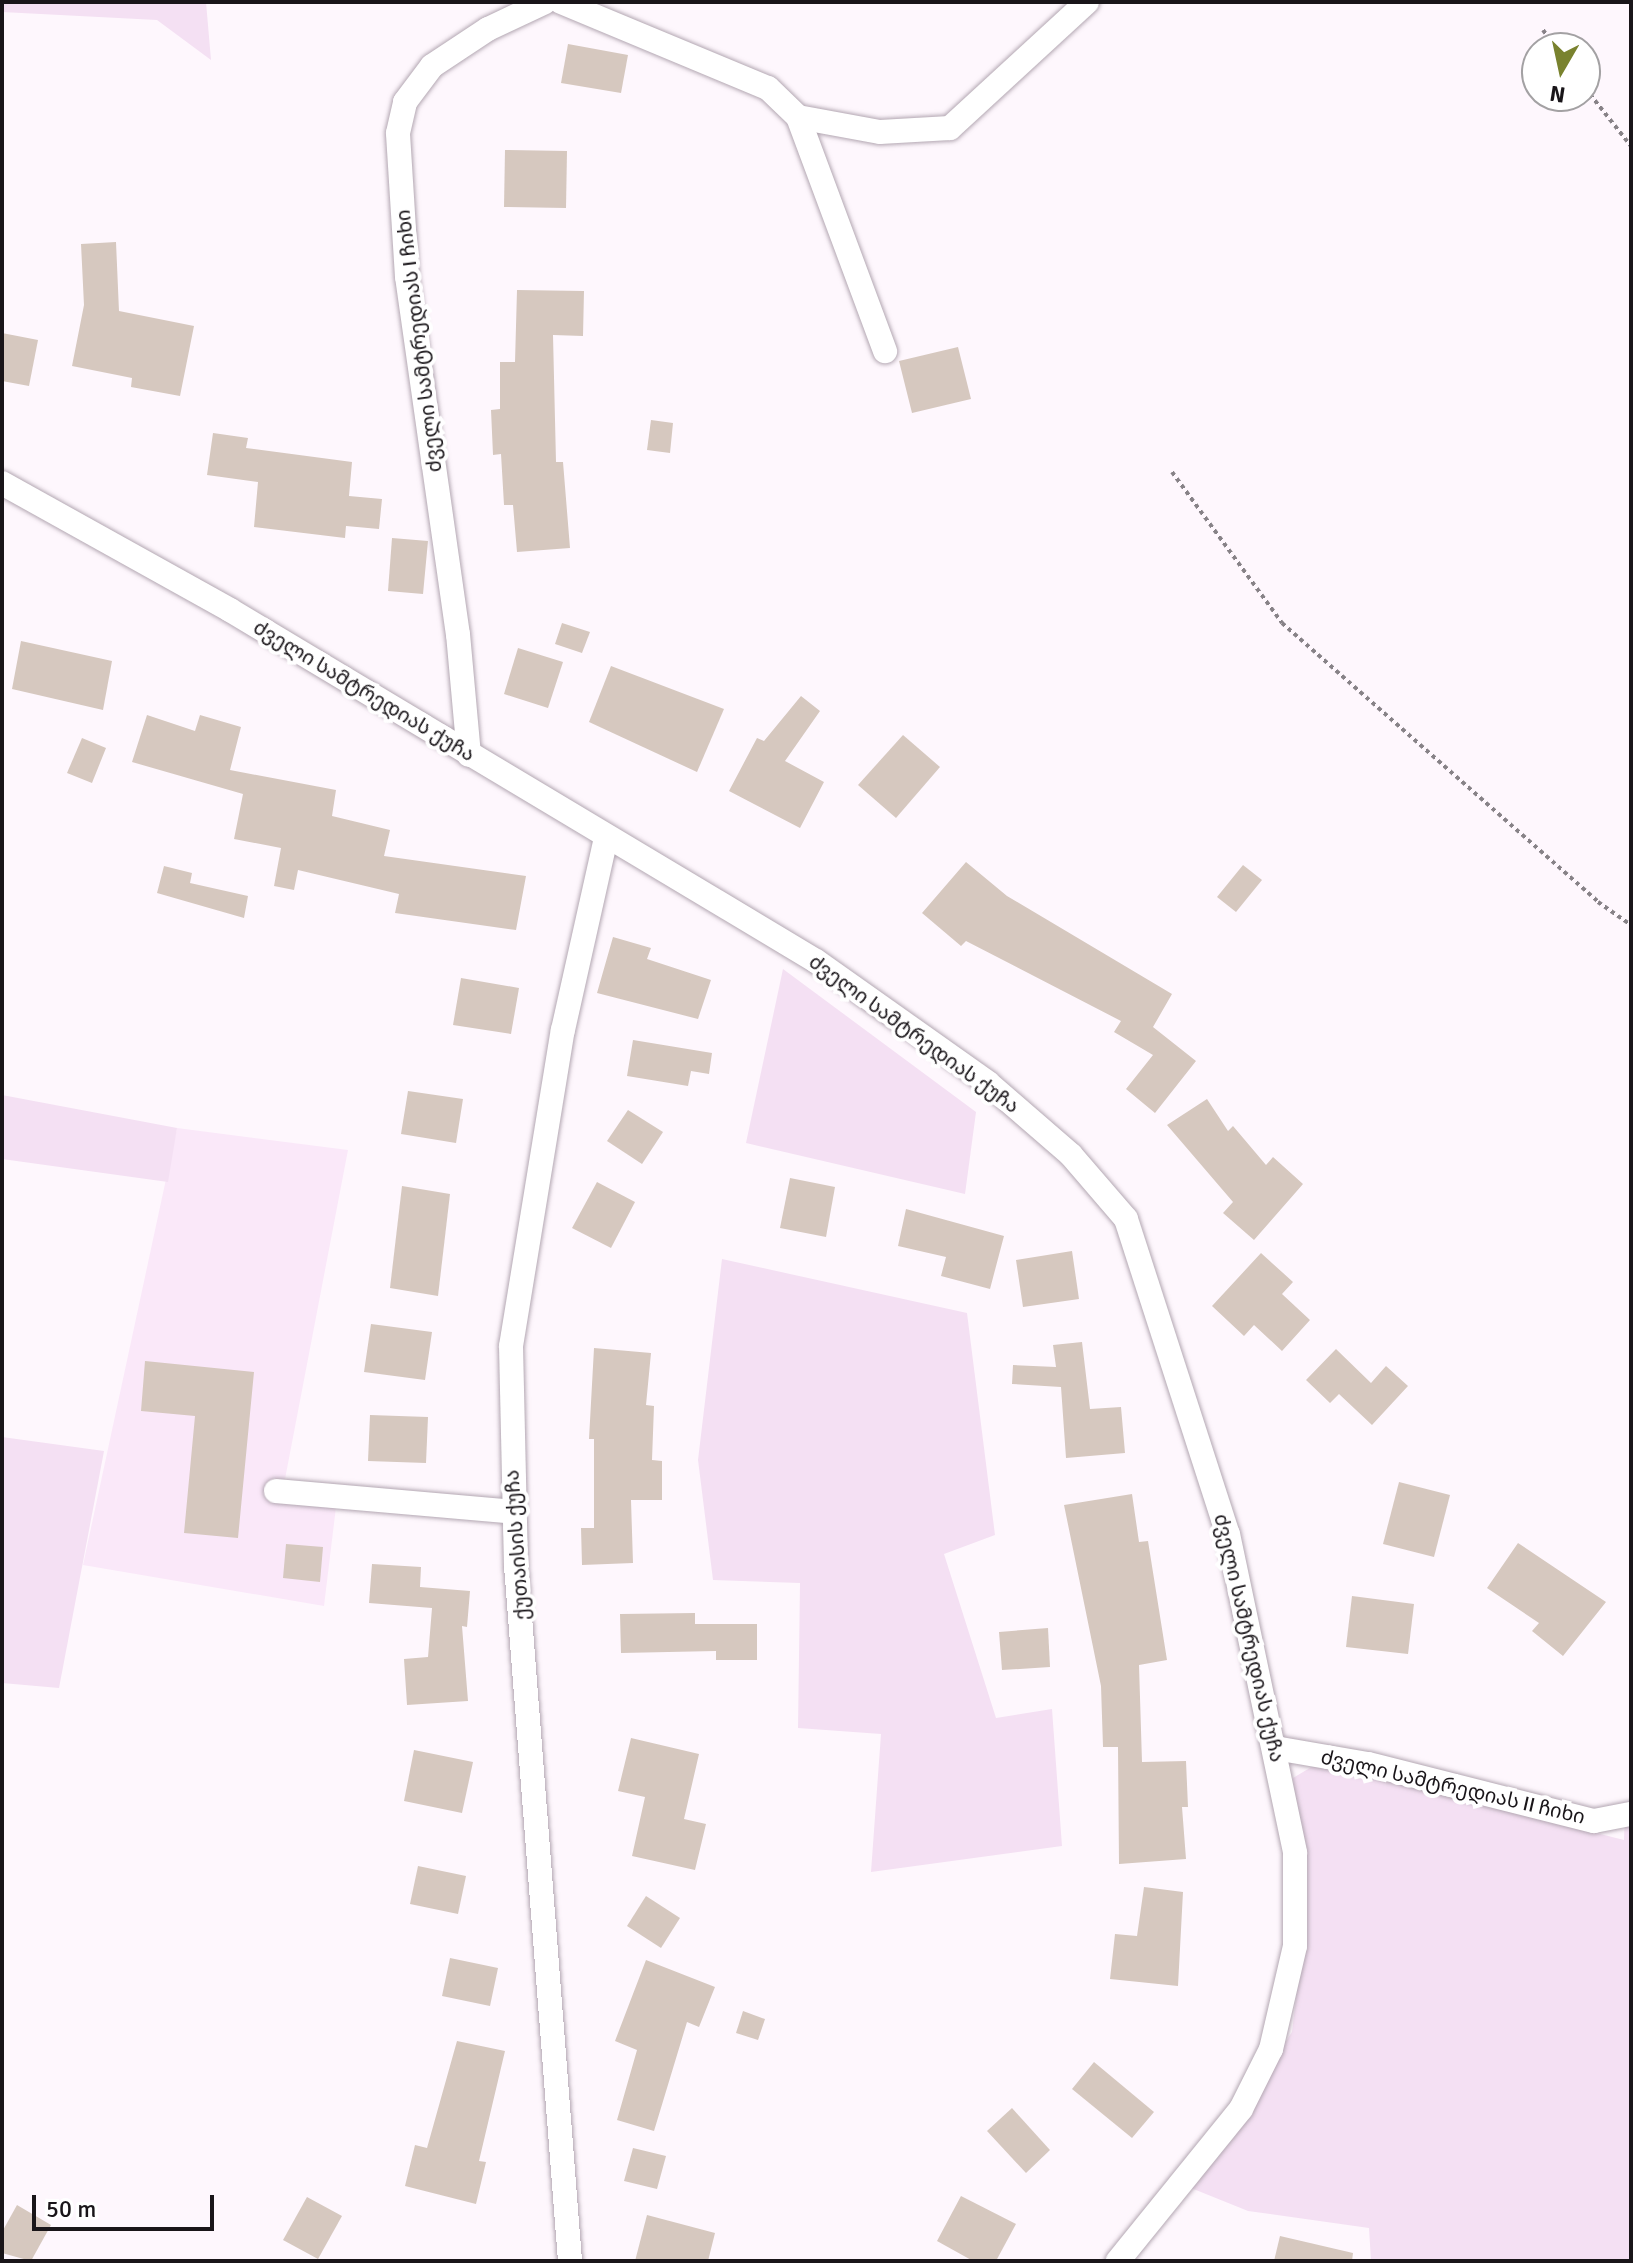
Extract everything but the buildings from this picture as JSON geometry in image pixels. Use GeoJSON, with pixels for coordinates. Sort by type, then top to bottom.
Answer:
{"type":"FeatureCollection","features":[{"type":"Feature","properties":{"kind":"street","name":"ძველი სამტრედიას I ჩიხი"},"geometry":{"type":"LineString","coordinates":[[469,755],[458,635],[407,277],[398,133],[405,102],[432,66],[488,29],[545,2]]}},
{"type":"Feature","properties":{"kind":"street"},"geometry":{"type":"LineString","coordinates":[[561,2],[768,88],[798,117],[885,351]]}},
{"type":"Feature","properties":{"kind":"street"},"geometry":{"type":"LineString","coordinates":[[798,117],[880,132],[950,128],[1087,2]]}},
{"type":"Feature","properties":{"kind":"street","name":"ძველი სამტრედიას ქუჩა"},"geometry":{"type":"LineString","coordinates":[[2,483],[230,610],[816,961],[988,1083],[1071,1155],[1126,1219],[1228,1534],[1295,1853],[1295,1946],[1271,2049],[1241,2109],[1118,2261]]}},
{"type":"Feature","properties":{"kind":"street","name":"ქუთაისის ქუჩა"},"geometry":{"type":"LineString","coordinates":[[570,2261],[514,1512],[511,1346],[563,1030],[606,837]]}},
{"type":"Feature","properties":{"kind":"street"},"geometry":{"type":"LineString","coordinates":[[276,1491],[514,1512]]}},
{"type":"Feature","properties":{"kind":"street","name":"ძველი სამტრედიას II ჩიხი"},"geometry":{"type":"LineString","coordinates":[[1275,1748],[1368,1764],[1594,1821],[1631,1814]]}},
{"type":"Feature","properties":{"kind":"path"},"geometry":{"type":"LineString","coordinates":[[1601,108],[1631,146]]}},
{"type":"Feature","properties":{"kind":"path"},"geometry":{"type":"LineString","coordinates":[[1172,472],[1282,623],[1598,902],[1631,925]]}},
{"type":"Feature","properties":{"kind":"shaded area"},"geometry":{"type":"Polygon","coordinates":[[[2,2],[206,2],[211,60],[157,20],[2,12],[2,2]]]}},
{"type":"Feature","properties":{"kind":"shaded area"},"geometry":{"type":"Polygon","coordinates":[[[783,969],[976,1112],[965,1194],[746,1143],[783,969]]]}},
{"type":"Feature","properties":{"kind":"shaded area"},"geometry":{"type":"Polygon","coordinates":[[[2,1095],[177,1128],[168,1182],[2,1159],[2,1095]]]}},
{"type":"Feature","properties":{"kind":"shaded area"},"geometry":{"type":"Polygon","coordinates":[[[177,1128],[348,1150],[281,1500],[336,1507],[324,1606],[83,1565],[177,1128]]]}},
{"type":"Feature","properties":{"kind":"shaded area"},"geometry":{"type":"Polygon","coordinates":[[[722,1259],[967,1313],[995,1535],[944,1554],[996,1718],[1052,1709],[1062,1846],[871,1872],[881,1734],[798,1728],[800,1583],[713,1580],[698,1460],[722,1259]]]}},
{"type":"Feature","properties":{"kind":"shaded area"},"geometry":{"type":"Polygon","coordinates":[[[2,1437],[104,1451],[59,1688],[2,1683],[2,1437]]]}},
{"type":"Feature","properties":{"kind":"shaded area"},"geometry":{"type":"Polygon","coordinates":[[[1318,1763],[1624,1840],[1625,1811],[1631,1804],[1631,2261],[1371,2261],[1369,2228],[1248,2211],[1191,2188],[1292,2032],[1302,1946],[1293,1778],[1318,1763]]]}}]}
